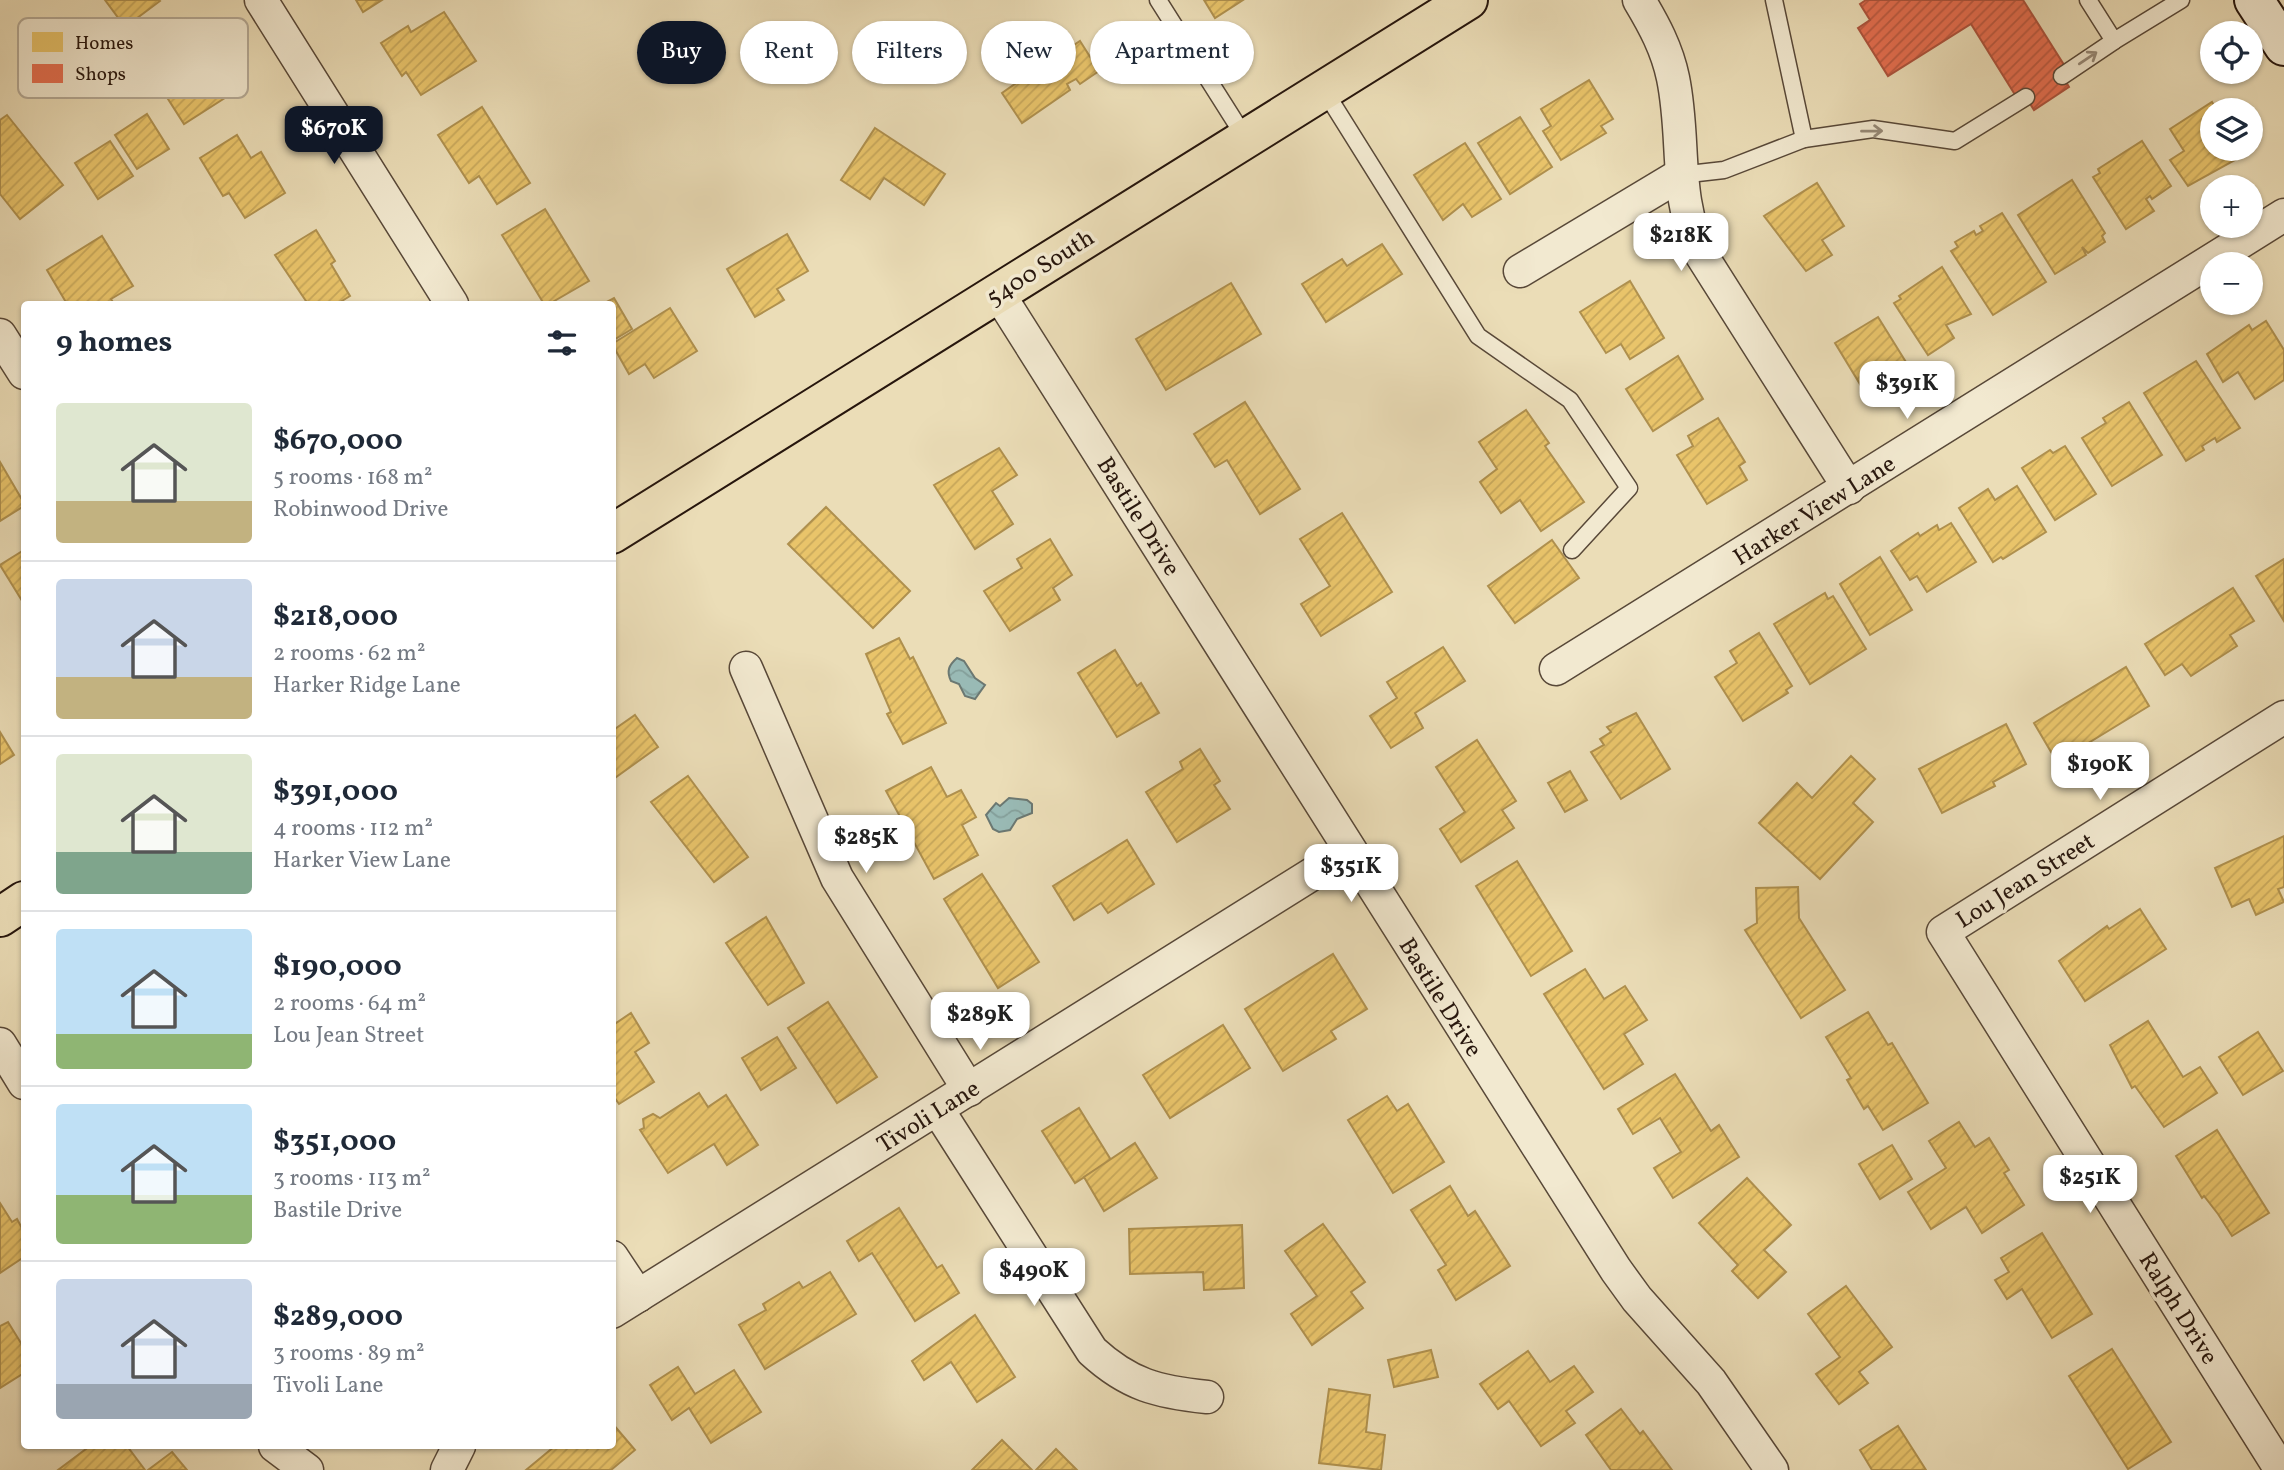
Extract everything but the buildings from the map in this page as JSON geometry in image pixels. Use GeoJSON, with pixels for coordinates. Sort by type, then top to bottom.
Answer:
{"type":"FeatureCollection","features":[{"type":"Feature","properties":{"kind":"main road","name":"5400 South"},"geometry":{"type":"LineString","coordinates":[[616,532],[1468,0]]}},
{"type":"Feature","properties":{"kind":"main road"},"geometry":{"type":"LineString","coordinates":[[2254,0],[2284,46]]}},
{"type":"Feature","properties":{"kind":"main road"},"geometry":{"type":"LineString","coordinates":[[0,917],[21,903]]}},
{"type":"Feature","properties":{"kind":"street"},"geometry":{"type":"LineString","coordinates":[[261,0],[450,301]]}},
{"type":"Feature","properties":{"kind":"street"},"geometry":{"type":"LineString","coordinates":[[1639,0],[1661,38],[1673,76],[1678,113],[1680,175],[1691,233],[1702,256],[1849,488]]}},
{"type":"Feature","properties":{"kind":"street"},"geometry":{"type":"LineString","coordinates":[[1520,271],[1680,175]]}},
{"type":"Feature","properties":{"kind":"street","name":"Harker View Lane"},"geometry":{"type":"LineString","coordinates":[[1556,669],[2284,215]]}},
{"type":"Feature","properties":{"kind":"street","name":"Bastile Drive"},"geometry":{"type":"LineString","coordinates":[[998,293],[1616,1270],[1637,1299],[1711,1382],[1772,1470]]}},
{"type":"Feature","properties":{"kind":"street"},"geometry":{"type":"LineString","coordinates":[[0,335],[21,368]]}},
{"type":"Feature","properties":{"kind":"street"},"geometry":{"type":"LineString","coordinates":[[746,668],[836,878],[969,1090]]}},
{"type":"Feature","properties":{"kind":"street","name":"Lou Jean Street"},"geometry":{"type":"LineString","coordinates":[[1943,932],[2284,717]]}},
{"type":"Feature","properties":{"kind":"street","name":"Tivoli Lane"},"geometry":{"type":"LineString","coordinates":[[625,1304],[1349,851]]}},
{"type":"Feature","properties":{"kind":"street","name":"Ralph Drive"},"geometry":{"type":"LineString","coordinates":[[1943,932],[2281,1470]]}},
{"type":"Feature","properties":{"kind":"street"},"geometry":{"type":"LineString","coordinates":[[0,1044],[21,1078]]}},
{"type":"Feature","properties":{"kind":"street"},"geometry":{"type":"LineString","coordinates":[[938,1110],[1092,1351],[1112,1369],[1136,1383],[1170,1393],[1207,1397]]}},
{"type":"Feature","properties":{"kind":"street"},"geometry":{"type":"LineString","coordinates":[[616,1271],[625,1304]]}},
{"type":"Feature","properties":{"kind":"street"},"geometry":{"type":"LineString","coordinates":[[279,1449],[307,1470]]}},
{"type":"Feature","properties":{"kind":"street"},"geometry":{"type":"LineString","coordinates":[[447,1470],[458,1449]]}},
{"type":"Feature","properties":{"kind":"lane"},"geometry":{"type":"LineString","coordinates":[[1158,0],[1246,139]]}},
{"type":"Feature","properties":{"kind":"lane"},"geometry":{"type":"LineString","coordinates":[[1774,0],[1804,139]]}},
{"type":"Feature","properties":{"kind":"lane"},"geometry":{"type":"LineString","coordinates":[[2088,0],[2114,41]]}},
{"type":"Feature","properties":{"kind":"lane"},"geometry":{"type":"LineString","coordinates":[[2062,76],[2181,0]]}},
{"type":"Feature","properties":{"kind":"lane"},"geometry":{"type":"LineString","coordinates":[[1324,90],[1478,336],[1570,400],[1629,488],[1572,550]]}},
{"type":"Feature","properties":{"kind":"lane"},"geometry":{"type":"LineString","coordinates":[[1680,175],[1724,170],[1804,139],[1873,129],[1955,141],[2026,97]]}},
{"type":"Feature","properties":{"kind":"water"},"geometry":{"type":"Polygon","coordinates":[[[957,658],[964,661],[975,678],[985,685],[975,699],[965,696],[959,684],[951,681],[949,668],[957,658]]]}},
{"type":"Feature","properties":{"kind":"water"},"geometry":{"type":"Polygon","coordinates":[[[1009,798],[1027,800],[1032,804],[1032,813],[1017,819],[1010,830],[999,832],[993,829],[986,815],[996,803],[1000,806],[1009,798]]]}}]}
